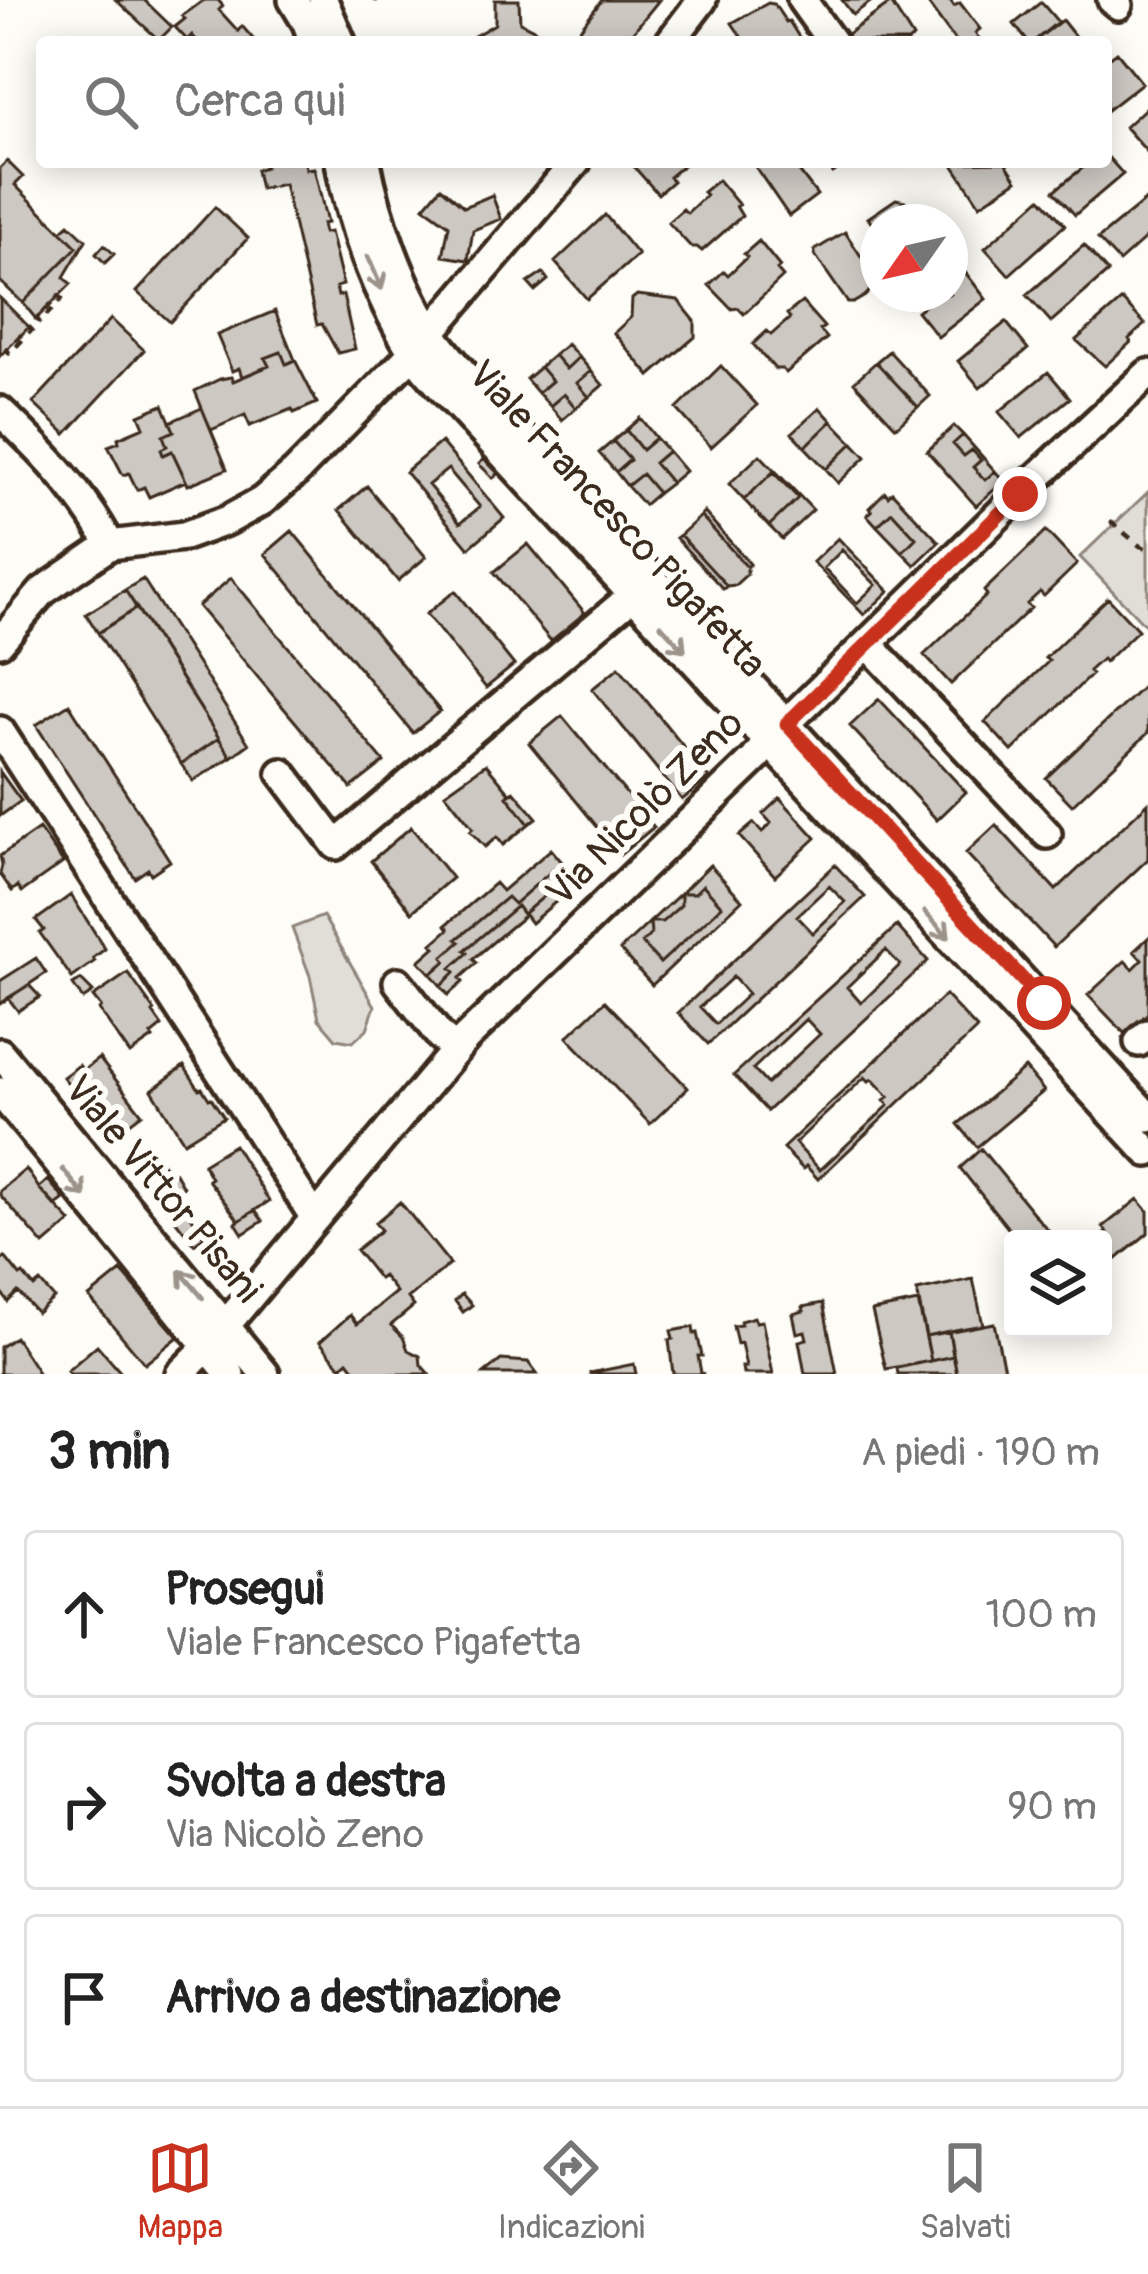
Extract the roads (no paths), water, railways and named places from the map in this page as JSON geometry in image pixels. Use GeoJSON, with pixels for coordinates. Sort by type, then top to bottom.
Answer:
{"type":"FeatureCollection","features":[{"type":"Feature","properties":{"kind":"street"},"geometry":{"type":"LineString","coordinates":[[293,0],[312,36]]}},
{"type":"Feature","properties":{"kind":"street"},"geometry":{"type":"LineString","coordinates":[[323,0],[338,36]]}},
{"type":"Feature","properties":{"kind":"street"},"geometry":{"type":"LineString","coordinates":[[675,36],[702,0]]}},
{"type":"Feature","properties":{"kind":"street"},"geometry":{"type":"LineString","coordinates":[[802,0],[828,36]]}},
{"type":"Feature","properties":{"kind":"street","name":"Viale Francesco Pigafetta"},"geometry":{"type":"LineString","coordinates":[[341,168],[352,215],[375,277],[422,343],[461,372],[643,587],[1035,1012],[1148,1151]]}},
{"type":"Feature","properties":{"kind":"street","name":"Viale Francesco Pigafetta"},"geometry":{"type":"LineString","coordinates":[[367,168],[422,343]]}},
{"type":"Feature","properties":{"kind":"street"},"geometry":{"type":"LineString","coordinates":[[0,642],[44,591],[110,545],[184,536],[228,520],[295,473],[422,343],[570,168]]}},
{"type":"Feature","properties":{"kind":"street","name":"Via Nicolò Zeno"},"geometry":{"type":"LineString","coordinates":[[180,1374],[456,1049],[1030,484],[1148,374]]}},
{"type":"Feature","properties":{"kind":"street"},"geometry":{"type":"LineString","coordinates":[[0,411],[38,447],[110,545]]}},
{"type":"Feature","properties":{"kind":"street"},"geometry":{"type":"LineString","coordinates":[[282,773],[336,845],[643,587]]}},
{"type":"Feature","properties":{"kind":"street"},"geometry":{"type":"LineString","coordinates":[[868,644],[1047,834]]}},
{"type":"Feature","properties":{"kind":"street"},"geometry":{"type":"LineString","coordinates":[[0,731],[315,1218]]}},
{"type":"Feature","properties":{"kind":"street"},"geometry":{"type":"LineString","coordinates":[[398,982],[456,1049]]}},
{"type":"Feature","properties":{"kind":"street","name":"Viale Francesco Pigafetta"},"geometry":{"type":"LineString","coordinates":[[1035,1012],[1148,1117]]}},
{"type":"Feature","properties":{"kind":"street","name":"Viale Vittor Pisani"},"geometry":{"type":"LineString","coordinates":[[0,1054],[216,1336],[230,1374]]}},
{"type":"Feature","properties":{"kind":"street","name":"Viale Vittor Pisani"},"geometry":{"type":"LineString","coordinates":[[0,1092],[216,1336],[265,1374]]}}]}
